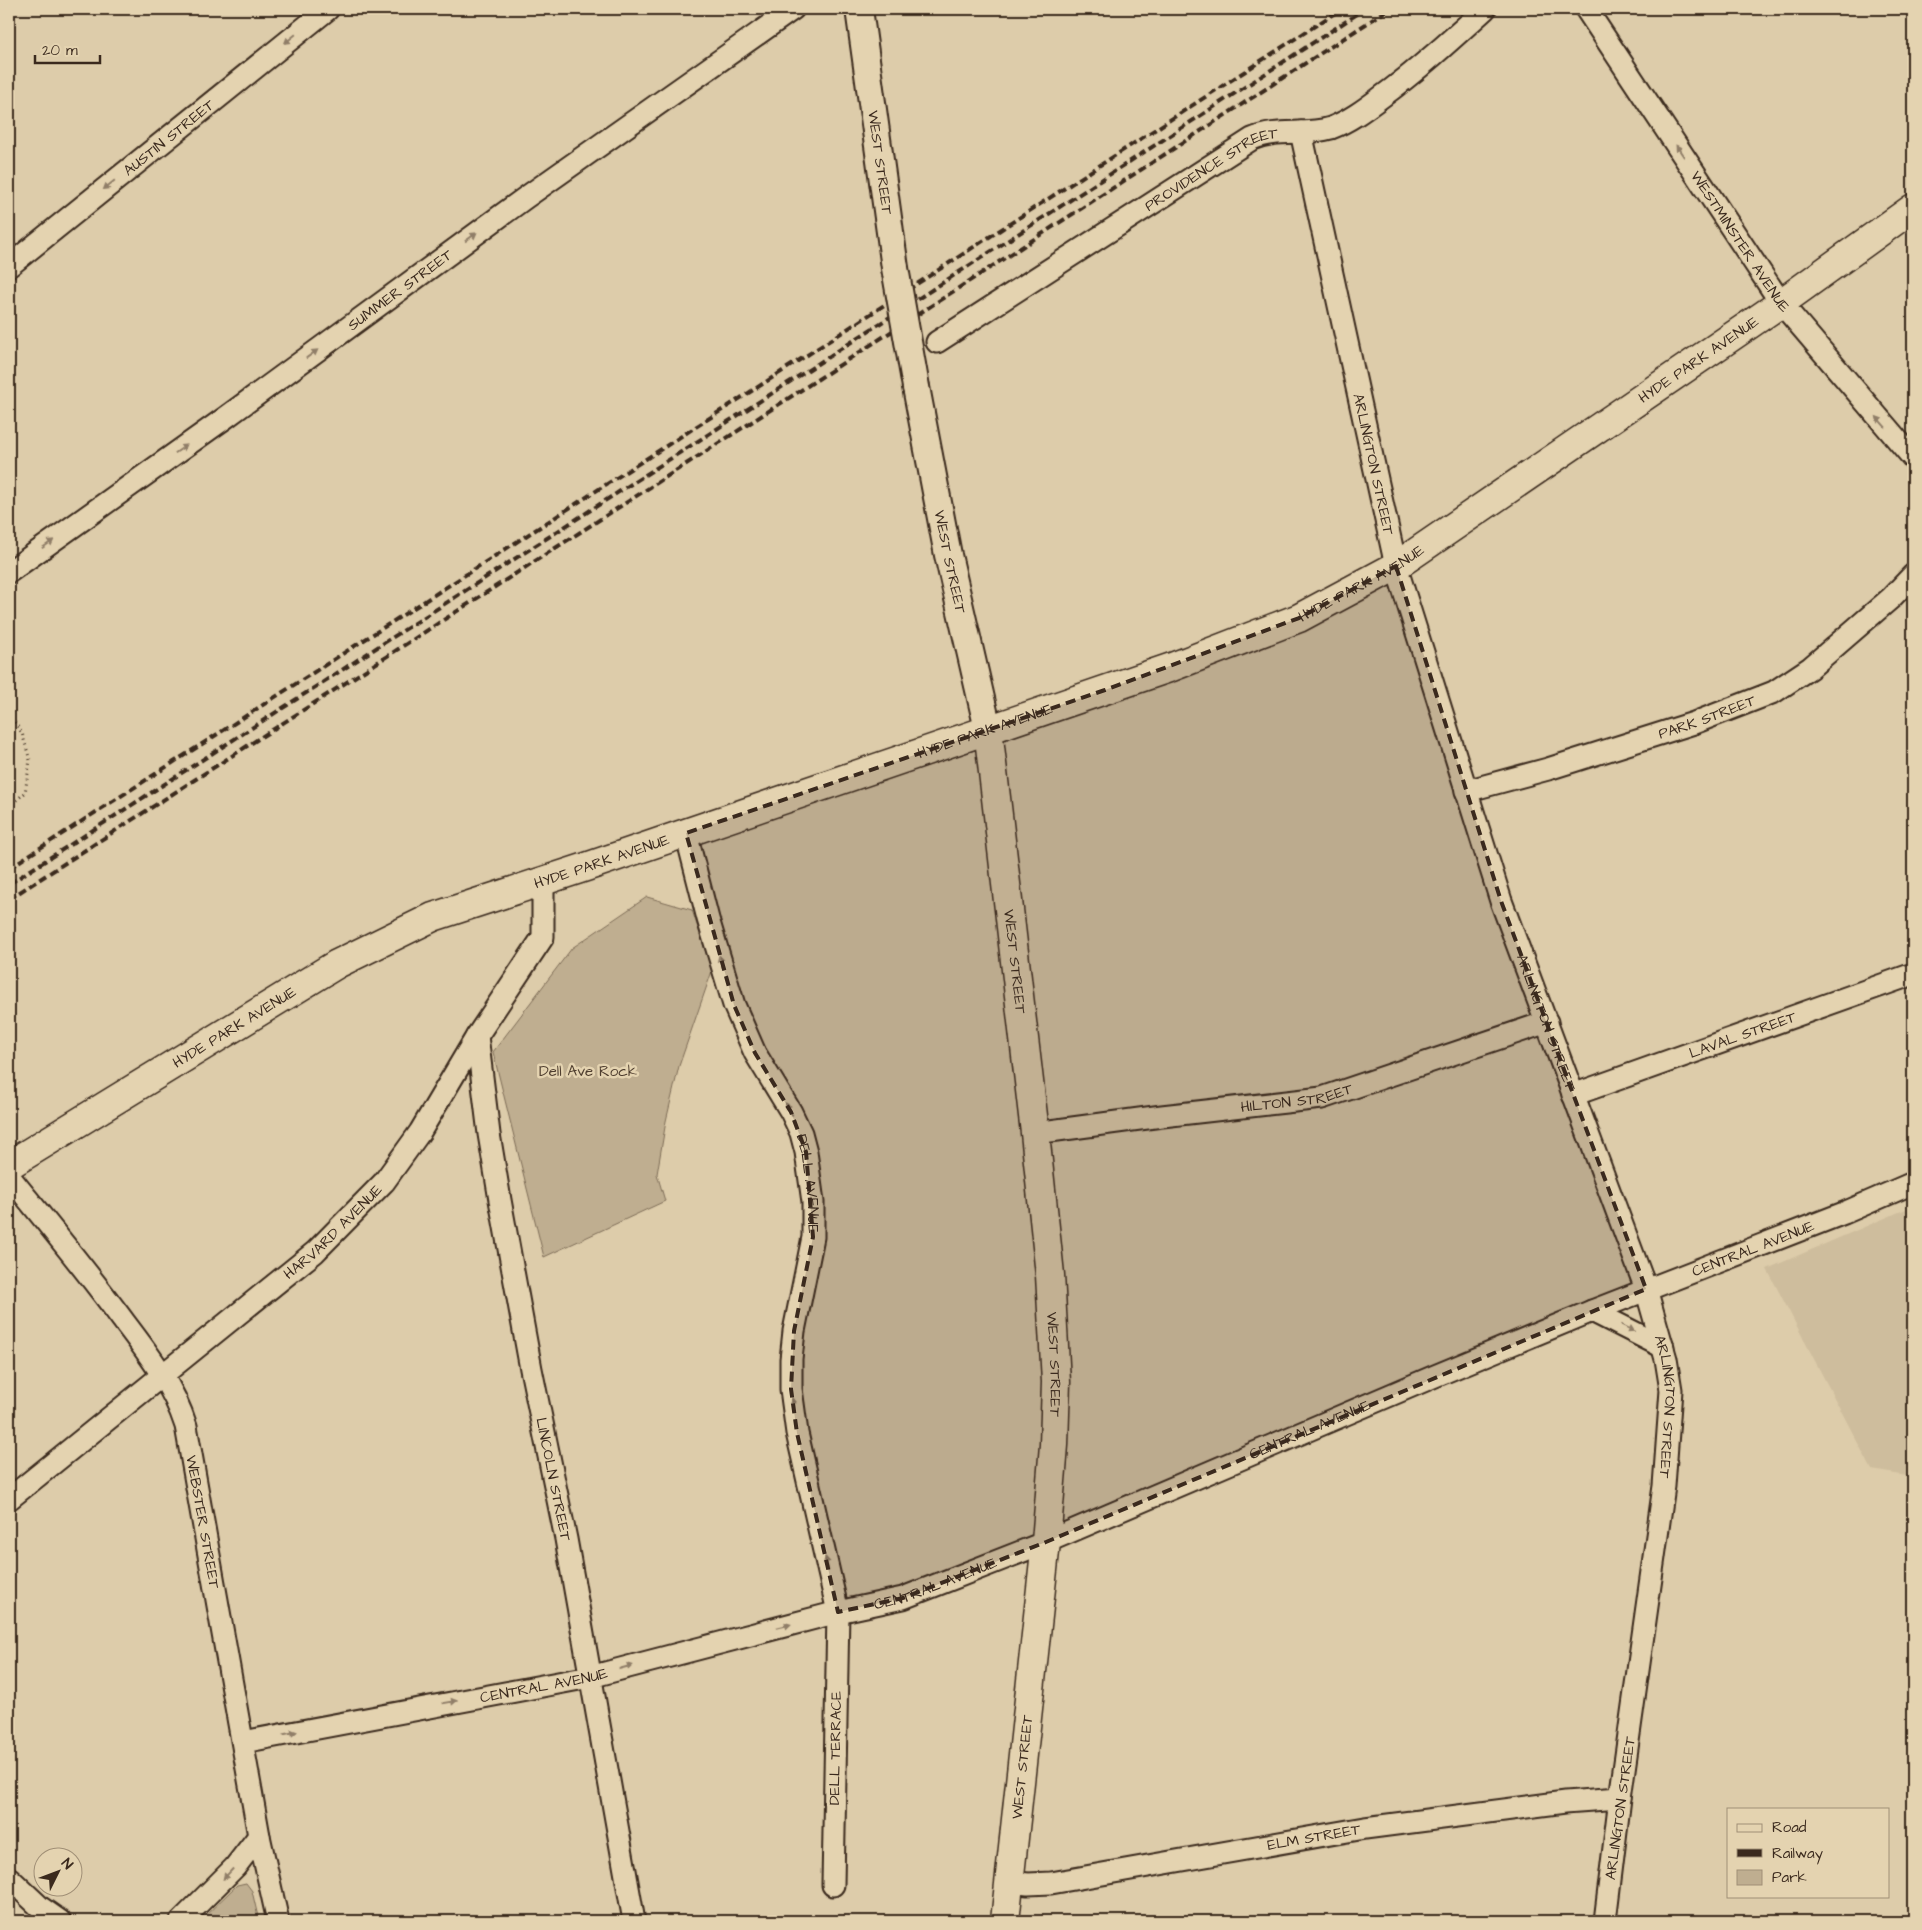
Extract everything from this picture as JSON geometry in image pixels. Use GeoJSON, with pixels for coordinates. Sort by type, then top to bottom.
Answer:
{"type":"FeatureCollection","features":[{"type":"Feature","properties":{"kind":"main road","name":"HYDE PARK AVENUE"},"geometry":{"type":"LineString","coordinates":[[9,1165],[337,964],[433,918],[1172,667],[1300,618],[1396,566],[1781,303],[1913,208]]}},
{"type":"Feature","properties":{"kind":"main road","name":"WEST STREET"},"geometry":{"type":"LineString","coordinates":[[988,729],[1050,1274],[1056,1382],[1054,1445],[1046,1542],[1005,1921]]}},
{"type":"Feature","properties":{"kind":"street","name":"AUSTIN STREET"},"geometry":{"type":"LineString","coordinates":[[9,266],[328,9]]}},
{"type":"Feature","properties":{"kind":"street","name":"SUMMER STREET"},"geometry":{"type":"LineString","coordinates":[[9,572],[225,418],[525,198],[793,9]]}},
{"type":"Feature","properties":{"kind":"street","name":"WEST STREET"},"geometry":{"type":"LineString","coordinates":[[860,9],[895,268],[916,387],[948,555],[988,729]]}},
{"type":"Feature","properties":{"kind":"street","name":"PROVIDENCE STREET"},"geometry":{"type":"LineString","coordinates":[[937,342],[1241,145],[1260,136],[1331,128],[1360,113],[1413,72],[1484,9]]}},
{"type":"Feature","properties":{"kind":"street","name":"WESTMINSTER AVENUE"},"geometry":{"type":"LineString","coordinates":[[1586,9],[1781,303],[1913,458]]}},
{"type":"Feature","properties":{"kind":"street","name":"ARLINGTON STREET"},"geometry":{"type":"LineString","coordinates":[[1301,132],[1396,566],[1501,901],[1646,1289],[1663,1347],[1671,1390],[1664,1486],[1620,1798],[1605,1921]]}},
{"type":"Feature","properties":{"kind":"street","name":"PARK STREET"},"geometry":{"type":"LineString","coordinates":[[1466,791],[1694,724],[1774,692],[1810,668],[1891,598],[1913,575]]}},
{"type":"Feature","properties":{"kind":"street","name":"DELL AVENUE"},"geometry":{"type":"LineString","coordinates":[[686,833],[708,919],[734,1005],[755,1052],[791,1112],[806,1152],[813,1202],[813,1237],[794,1331],[791,1359],[791,1389],[796,1433],[838,1612]]}},
{"type":"Feature","properties":{"kind":"street","name":"HARVARD AVENUE"},"geometry":{"type":"LineString","coordinates":[[9,1499],[315,1252],[384,1182],[420,1132],[477,1036],[543,937],[543,881]]}},
{"type":"Feature","properties":{"kind":"street","name":"LAVAL STREET"},"geometry":{"type":"LineString","coordinates":[[1573,1095],[1913,974]]}},
{"type":"Feature","properties":{"kind":"street","name":"HILTON STREET"},"geometry":{"type":"LineString","coordinates":[[1035,1133],[1162,1116],[1322,1098],[1547,1022]]}},
{"type":"Feature","properties":{"kind":"street","name":"LINCOLN STREET"},"geometry":{"type":"LineString","coordinates":[[477,1036],[489,1134],[500,1200],[531,1369],[566,1539],[634,1921]]}},
{"type":"Feature","properties":{"kind":"street","name":"WEBSTER STREET"},"geometry":{"type":"LineString","coordinates":[[9,1176],[103,1294],[163,1374],[182,1411],[259,1836],[278,1921]]}},
{"type":"Feature","properties":{"kind":"street","name":"CENTRAL AVENUE"},"geometry":{"type":"LineString","coordinates":[[243,1742],[590,1677],[838,1612],[903,1598],[1046,1542],[1592,1311],[1844,1213],[1913,1183]]}},
{"type":"Feature","properties":{"kind":"street"},"geometry":{"type":"LineString","coordinates":[[1592,1311],[1663,1347]]}},
{"type":"Feature","properties":{"kind":"street","name":"DELL TERRACE"},"geometry":{"type":"LineString","coordinates":[[833,1885],[838,1612]]}},
{"type":"Feature","properties":{"kind":"street","name":"ELM STREET"},"geometry":{"type":"LineString","coordinates":[[1009,1882],[1037,1884],[1058,1882],[1365,1828],[1565,1802],[1620,1798]]}},
{"type":"Feature","properties":{"kind":"street"},"geometry":{"type":"LineString","coordinates":[[181,1921],[235,1867],[259,1836]]}},
{"type":"Feature","properties":{"kind":"street"},"geometry":{"type":"LineString","coordinates":[[9,1878],[40,1907],[60,1921]]}},
{"type":"Feature","properties":{"kind":"path"},"geometry":{"type":"LineString","coordinates":[[9,714],[22,733],[30,760],[26,793],[9,806]]}},
{"type":"Feature","properties":{"kind":"highlighted area"},"geometry":{"type":"Polygon","coordinates":[[[1396,566],[1501,901],[1646,1289],[1046,1542],[903,1598],[838,1612],[797,1433],[791,1389],[794,1331],[813,1237],[806,1152],[791,1112],[755,1053],[734,1005],[686,833],[1105,690],[1299,618],[1396,566]]]}},
{"type":"Feature","properties":{"kind":"shaded area"},"geometry":{"type":"Polygon","coordinates":[[[1913,1206],[1913,1477],[1872,1470],[1767,1269],[1913,1206]]]}},
{"type":"Feature","properties":{"kind":"green space","name":"Dell Ave Rock"},"geometry":{"type":"Polygon","coordinates":[[[647,897],[692,910],[712,971],[679,1066],[666,1121],[657,1174],[665,1201],[544,1257],[493,1052],[572,948],[647,897]]]}},
{"type":"Feature","properties":{"kind":"green space"},"geometry":{"type":"Polygon","coordinates":[[[246,1883],[252,1891],[259,1921],[200,1921],[237,1885],[246,1883]]]}},
{"type":"Feature","properties":{"kind":"railway"},"geometry":{"type":"LineString","coordinates":[[9,868],[761,385],[1341,9]]}},
{"type":"Feature","properties":{"kind":"railway"},"geometry":{"type":"LineString","coordinates":[[9,884],[1365,9]]}},
{"type":"Feature","properties":{"kind":"railway"},"geometry":{"type":"LineString","coordinates":[[9,899],[775,407],[1389,9]]}}]}
